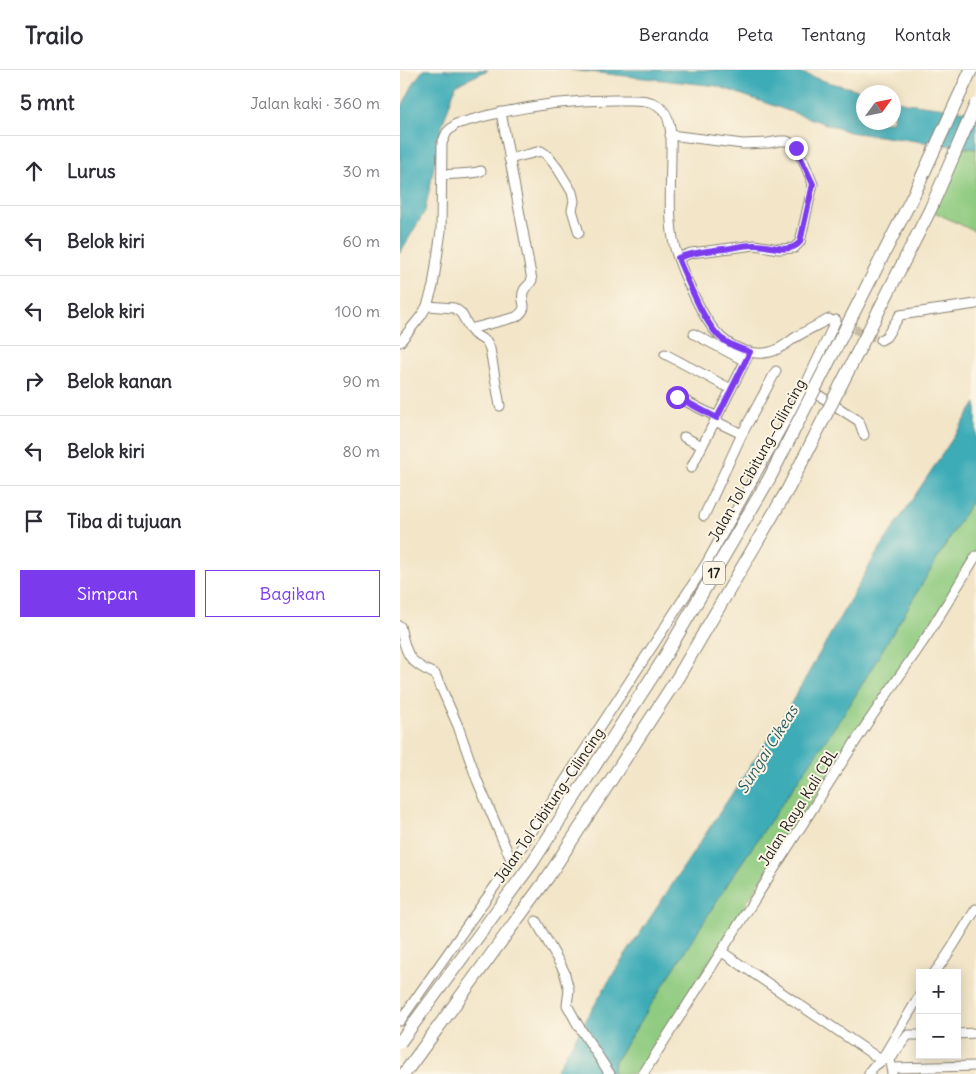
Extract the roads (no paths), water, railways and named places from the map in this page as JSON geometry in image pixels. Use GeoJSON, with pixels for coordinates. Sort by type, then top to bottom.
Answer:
{"type":"FeatureCollection","features":[{"type":"Feature","properties":{"kind":"highway","name":"Jalan Tol Cibitung–Cilincing"},"geometry":{"type":"LineString","coordinates":[[400,1042],[532,863],[661,663],[774,470],[914,194],[971,70]]}},
{"type":"Feature","properties":{"kind":"highway","name":"17"},"geometry":{"type":"LineString","coordinates":[[404,1074],[548,877],[678,677],[788,489],[930,210],[976,104]]}},
{"type":"Feature","properties":{"kind":"street"},"geometry":{"type":"LineString","coordinates":[[400,342],[412,329],[427,306],[433,286],[440,242],[442,143],[451,127],[501,112],[608,99],[645,100],[652,102],[661,109],[669,121],[671,211],[674,244],[678,258],[697,300],[716,332],[731,345],[750,352],[769,353],[832,319],[805,386],[706,564],[512,862],[400,1021]]}},
{"type":"Feature","properties":{"kind":"street"},"geometry":{"type":"LineString","coordinates":[[470,329],[516,317],[523,312],[525,310],[523,292],[532,280],[501,112]]}},
{"type":"Feature","properties":{"kind":"street"},"geometry":{"type":"LineString","coordinates":[[670,134],[743,144],[789,142],[796,148],[813,184],[800,242],[794,248],[780,249],[755,245],[691,253],[678,258]]}},
{"type":"Feature","properties":{"kind":"street"},"geometry":{"type":"LineString","coordinates":[[509,159],[541,152],[547,155],[572,192],[574,201],[572,210],[579,233]]}},
{"type":"Feature","properties":{"kind":"street"},"geometry":{"type":"LineString","coordinates":[[442,174],[481,172]]}},
{"type":"Feature","properties":{"kind":"street"},"geometry":{"type":"LineString","coordinates":[[881,340],[886,337],[900,315],[976,304]]}},
{"type":"Feature","properties":{"kind":"street"},"geometry":{"type":"LineString","coordinates":[[427,306],[454,308],[461,312],[474,334],[487,342],[490,349],[500,406]]}},
{"type":"Feature","properties":{"kind":"street"},"geometry":{"type":"LineString","coordinates":[[694,334],[745,361]]}},
{"type":"Feature","properties":{"kind":"street"},"geometry":{"type":"LineString","coordinates":[[691,468],[750,352]]}},
{"type":"Feature","properties":{"kind":"street"},"geometry":{"type":"LineString","coordinates":[[665,354],[731,389]]}},
{"type":"Feature","properties":{"kind":"street"},"geometry":{"type":"LineString","coordinates":[[704,516],[742,434],[776,371]]}},
{"type":"Feature","properties":{"kind":"street"},"geometry":{"type":"LineString","coordinates":[[805,386],[859,421],[864,435]]}},
{"type":"Feature","properties":{"kind":"street"},"geometry":{"type":"LineString","coordinates":[[677,397],[742,434]]}},
{"type":"Feature","properties":{"kind":"street"},"geometry":{"type":"LineString","coordinates":[[684,437],[702,446]]}},
{"type":"Feature","properties":{"kind":"street","name":"Jalan Raya Kali CBL"},"geometry":{"type":"LineString","coordinates":[[643,1074],[868,722],[927,636],[976,556]]}},
{"type":"Feature","properties":{"kind":"street"},"geometry":{"type":"LineString","coordinates":[[400,626],[409,658],[422,669],[435,674],[458,726],[477,780],[512,862]]}},
{"type":"Feature","properties":{"kind":"street"},"geometry":{"type":"LineString","coordinates":[[937,969],[945,960],[956,938],[976,909]]}},
{"type":"Feature","properties":{"kind":"street"},"geometry":{"type":"LineString","coordinates":[[536,921],[564,971],[569,990],[567,1005],[610,1074]]}},
{"type":"Feature","properties":{"kind":"street"},"geometry":{"type":"LineString","coordinates":[[722,952],[880,1061],[890,1072],[976,1066]]}},
{"type":"Feature","properties":{"kind":"street"},"geometry":{"type":"LineString","coordinates":[[869,1074],[872,1068],[880,1061],[916,1002]]}},
{"type":"Feature","properties":{"kind":"street"},"geometry":{"type":"LineString","coordinates":[[961,1034],[976,1033]]}},
{"type":"Feature","properties":{"kind":"street"},"geometry":{"type":"LineString","coordinates":[[890,1072],[890,1059],[908,1035],[916,1035]]}},
{"type":"Feature","properties":{"kind":"street"},"geometry":{"type":"LineString","coordinates":[[880,1061],[893,1056]]}},
{"type":"Feature","properties":{"kind":"water"},"geometry":{"type":"Polygon","coordinates":[[[423,70],[488,70],[456,85],[442,126],[425,211],[400,253],[400,110],[423,70]]]}},
{"type":"Feature","properties":{"kind":"water"},"geometry":{"type":"Polygon","coordinates":[[[571,70],[793,70],[827,82],[856,89],[856,130],[901,130],[901,102],[976,112],[976,149],[849,132],[717,86],[571,70]]]}},
{"type":"Feature","properties":{"kind":"water","name":"Sungai Cikeas"},"geometry":{"type":"Polygon","coordinates":[[[976,403],[976,494],[849,706],[734,874],[614,1063],[612,1074],[554,1074],[613,974],[786,712],[875,556],[976,403]]]}},
{"type":"Feature","properties":{"kind":"tunnel"},"geometry":{"type":"LineString","coordinates":[[829,319],[881,340]]}}]}
